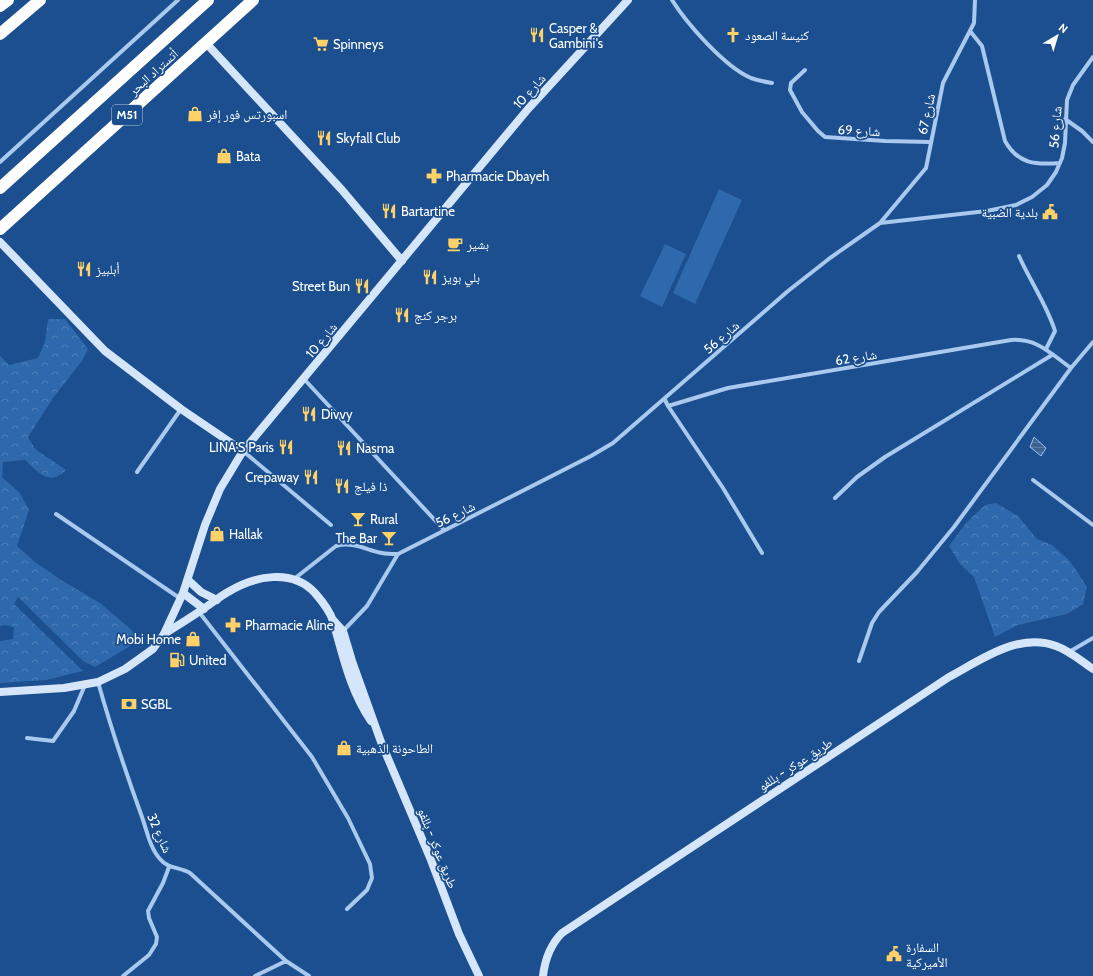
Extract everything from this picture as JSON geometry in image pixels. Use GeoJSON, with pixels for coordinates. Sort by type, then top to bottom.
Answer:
{"type":"FeatureCollection","features":[{"type":"Feature","properties":{"kind":"highway"},"geometry":{"type":"LineString","coordinates":[[0,6],[8,0]]}},
{"type":"Feature","properties":{"kind":"highway"},"geometry":{"type":"LineString","coordinates":[[0,34],[40,0]]}},
{"type":"Feature","properties":{"kind":"highway","name":"أتستراد البحر"},"geometry":{"type":"LineString","coordinates":[[0,188],[208,0]]}},
{"type":"Feature","properties":{"kind":"highway","name":"أتستراد البحر"},"geometry":{"type":"LineString","coordinates":[[0,229],[253,0]]}},
{"type":"Feature","properties":{"kind":"street"},"geometry":{"type":"LineString","coordinates":[[0,162],[178,0]]}},
{"type":"Feature","properties":{"kind":"street","name":"شارع 10"},"geometry":{"type":"LineString","coordinates":[[164,634],[182,596],[220,489],[243,451],[528,109],[628,0]]}},
{"type":"Feature","properties":{"kind":"street"},"geometry":{"type":"LineString","coordinates":[[672,0],[690,24],[725,59],[751,78],[772,83]]}},
{"type":"Feature","properties":{"kind":"street","name":"شارع 67"},"geometry":{"type":"LineString","coordinates":[[880,223],[926,168],[929,160],[930,142],[944,78],[970,31],[975,17],[975,0]]}},
{"type":"Feature","properties":{"kind":"street"},"geometry":{"type":"LineString","coordinates":[[970,31],[982,46],[1005,141],[1012,152],[1020,158],[1034,164],[1060,163]]}},
{"type":"Feature","properties":{"kind":"street"},"geometry":{"type":"LineString","coordinates":[[206,43],[342,190],[402,261]]}},
{"type":"Feature","properties":{"kind":"street","name":"شارع 56"},"geometry":{"type":"LineString","coordinates":[[398,554],[591,456],[613,443],[665,400],[788,291],[830,258],[880,223],[988,211],[1026,202],[1039,192],[1056,172],[1065,143],[1067,100],[1070,92],[1093,57]]}},
{"type":"Feature","properties":{"kind":"street","name":"شارع 69"},"geometry":{"type":"LineString","coordinates":[[805,70],[790,83],[790,90],[809,122],[825,137],[878,141],[930,142]]}},
{"type":"Feature","properties":{"kind":"street"},"geometry":{"type":"LineString","coordinates":[[1065,119],[1082,131],[1093,142]]}},
{"type":"Feature","properties":{"kind":"street"},"geometry":{"type":"LineString","coordinates":[[0,242],[105,351],[181,409],[243,451],[331,525]]}},
{"type":"Feature","properties":{"kind":"street"},"geometry":{"type":"LineString","coordinates":[[1019,256],[1033,286],[1050,315],[1055,331],[1046,349]]}},
{"type":"Feature","properties":{"kind":"street","name":"شارع 62"},"geometry":{"type":"LineString","coordinates":[[668,406],[728,388],[1011,340],[1032,342],[1046,349],[1071,368]]}},
{"type":"Feature","properties":{"kind":"street"},"geometry":{"type":"LineString","coordinates":[[859,661],[872,623],[879,612],[916,572],[954,527],[1071,368],[1093,343]]}},
{"type":"Feature","properties":{"kind":"street"},"geometry":{"type":"LineString","coordinates":[[835,498],[857,477],[885,457],[1052,355]]}},
{"type":"Feature","properties":{"kind":"street"},"geometry":{"type":"LineString","coordinates":[[304,379],[444,530]]}},
{"type":"Feature","properties":{"kind":"street"},"geometry":{"type":"LineString","coordinates":[[665,400],[723,488],[762,552]]}},
{"type":"Feature","properties":{"kind":"street"},"geometry":{"type":"LineString","coordinates":[[137,472],[181,409]]}},
{"type":"Feature","properties":{"kind":"street"},"geometry":{"type":"LineString","coordinates":[[1033,480],[1093,525]]}},
{"type":"Feature","properties":{"kind":"street"},"geometry":{"type":"LineString","coordinates":[[56,514],[202,610],[312,756],[348,818],[372,869],[369,887],[347,909]]}},
{"type":"Feature","properties":{"kind":"street"},"geometry":{"type":"LineString","coordinates":[[294,578],[336,546],[343,544],[351,544],[383,554],[398,554]]}},
{"type":"Feature","properties":{"kind":"street"},"geometry":{"type":"LineString","coordinates":[[0,692],[85,685],[98,682],[144,657],[153,649],[164,634],[228,592],[254,581],[282,577],[294,578],[305,584],[314,592],[340,633],[367,606],[398,554]]}},
{"type":"Feature","properties":{"kind":"street"},"geometry":{"type":"LineString","coordinates":[[188,580],[201,592],[216,600]]}},
{"type":"Feature","properties":{"kind":"street","name":"طريق عوكر - بللفو"},"geometry":{"type":"LineString","coordinates":[[340,633],[352,661],[376,728],[431,860],[459,934],[479,976]]}},
{"type":"Feature","properties":{"kind":"street"},"geometry":{"type":"LineString","coordinates":[[1069,652],[1093,638]]}},
{"type":"Feature","properties":{"kind":"street","name":"طريق عوكر - بللفو"},"geometry":{"type":"LineString","coordinates":[[544,976],[548,953],[553,943],[562,933],[949,677],[1003,649],[1032,642],[1048,644],[1069,652],[1093,669]]}},
{"type":"Feature","properties":{"kind":"street","name":"شارع 32"},"geometry":{"type":"LineString","coordinates":[[98,682],[111,729],[154,850],[161,861],[169,867],[190,873],[286,961],[309,976]]}},
{"type":"Feature","properties":{"kind":"street"},"geometry":{"type":"LineString","coordinates":[[27,738],[53,740],[74,711],[85,685]]}},
{"type":"Feature","properties":{"kind":"street"},"geometry":{"type":"LineString","coordinates":[[123,976],[149,955],[156,944],[157,936],[149,918],[148,911],[163,883],[169,867]]}},
{"type":"Feature","properties":{"kind":"street"},"geometry":{"type":"LineString","coordinates":[[255,976],[286,961]]}},
{"type":"Feature","properties":{"kind":"green space"},"geometry":{"type":"Polygon","coordinates":[[[719,189],[742,200],[695,304],[673,293],[719,189]]]}},
{"type":"Feature","properties":{"kind":"green space"},"geometry":{"type":"Polygon","coordinates":[[[665,244],[686,254],[662,307],[640,296],[665,244]]]}},
{"type":"Feature","properties":{"kind":"green space"},"geometry":{"type":"Polygon","coordinates":[[[48,319],[65,319],[88,349],[82,361],[53,398],[28,437],[35,449],[66,470],[60,475],[49,477],[39,473],[25,460],[3,462],[2,477],[20,493],[29,510],[17,546],[35,562],[61,580],[100,603],[142,639],[95,667],[83,661],[18,597],[14,604],[83,671],[46,680],[0,683],[0,641],[13,639],[14,627],[5,625],[0,626],[0,356],[9,365],[38,358],[45,342],[48,319]]]}},
{"type":"Feature","properties":{"kind":"green space"},"geometry":{"type":"Polygon","coordinates":[[[996,503],[1018,516],[1037,539],[1052,545],[1070,561],[1087,587],[1083,604],[1067,614],[1018,625],[995,637],[974,577],[960,564],[949,546],[966,523],[985,505],[996,503]]]}},
{"type":"Feature","properties":{"kind":"shaded area"},"geometry":{"type":"Polygon","coordinates":[[[1034,437],[1046,448],[1041,456],[1030,447],[1034,437]]]}},
{"type":"Feature","properties":{"kind":"place","name":"Casper & Gambini's"},"geometry":{"type":"Point","coordinates":[537,35]}},
{"type":"Feature","properties":{"kind":"place","name":"كنيسة الصعود"},"geometry":{"type":"Point","coordinates":[733,35]}},
{"type":"Feature","properties":{"kind":"place","name":"Spinneys"},"geometry":{"type":"Point","coordinates":[321,44]}},
{"type":"Feature","properties":{"kind":"place","name":"اسبورتس فور إفر"},"geometry":{"type":"Point","coordinates":[195,114]}},
{"type":"Feature","properties":{"kind":"place","name":"Skyfall Club"},"geometry":{"type":"Point","coordinates":[324,138]}},
{"type":"Feature","properties":{"kind":"place","name":"Bata"},"geometry":{"type":"Point","coordinates":[224,156]}},
{"type":"Feature","properties":{"kind":"place","name":"Pharmacie Dbayeh"},"geometry":{"type":"Point","coordinates":[434,176]}},
{"type":"Feature","properties":{"kind":"place","name":"Bartartine"},"geometry":{"type":"Point","coordinates":[389,211]}},
{"type":"Feature","properties":{"kind":"place","name":"بلدية الضبية"},"geometry":{"type":"Point","coordinates":[1050,212]}},
{"type":"Feature","properties":{"kind":"place","name":"بشير"},"geometry":{"type":"Point","coordinates":[455,244]}},
{"type":"Feature","properties":{"kind":"place","name":"أبلبيز"},"geometry":{"type":"Point","coordinates":[84,269]}},
{"type":"Feature","properties":{"kind":"place","name":"بلي بويز"},"geometry":{"type":"Point","coordinates":[430,277]}},
{"type":"Feature","properties":{"kind":"place","name":"Street Bun"},"geometry":{"type":"Point","coordinates":[362,286]}},
{"type":"Feature","properties":{"kind":"place","name":"برجر كنج"},"geometry":{"type":"Point","coordinates":[402,315]}},
{"type":"Feature","properties":{"kind":"place","name":"Divvy"},"geometry":{"type":"Point","coordinates":[309,414]}},
{"type":"Feature","properties":{"kind":"place","name":"LINA'S Paris"},"geometry":{"type":"Point","coordinates":[286,447]}},
{"type":"Feature","properties":{"kind":"place","name":"Nasma"},"geometry":{"type":"Point","coordinates":[344,448]}},
{"type":"Feature","properties":{"kind":"place","name":"Crepaway"},"geometry":{"type":"Point","coordinates":[311,477]}},
{"type":"Feature","properties":{"kind":"place","name":"ذا فيلج"},"geometry":{"type":"Point","coordinates":[342,486]}},
{"type":"Feature","properties":{"kind":"place","name":"Rural"},"geometry":{"type":"Point","coordinates":[358,519]}},
{"type":"Feature","properties":{"kind":"place","name":"Hallak"},"geometry":{"type":"Point","coordinates":[217,534]}},
{"type":"Feature","properties":{"kind":"place","name":"The Bar"},"geometry":{"type":"Point","coordinates":[389,538]}},
{"type":"Feature","properties":{"kind":"place","name":"Pharmacie Aline"},"geometry":{"type":"Point","coordinates":[233,625]}},
{"type":"Feature","properties":{"kind":"place","name":"Mobi Home"},"geometry":{"type":"Point","coordinates":[193,639]}},
{"type":"Feature","properties":{"kind":"place","name":"United"},"geometry":{"type":"Point","coordinates":[177,660]}},
{"type":"Feature","properties":{"kind":"place","name":"SGBL"},"geometry":{"type":"Point","coordinates":[129,704]}},
{"type":"Feature","properties":{"kind":"place","name":"الطاحونة الذهبية"},"geometry":{"type":"Point","coordinates":[344,748]}},
{"type":"Feature","properties":{"kind":"place","name":"السفارة الأميركية"},"geometry":{"type":"Point","coordinates":[894,954]}}]}
